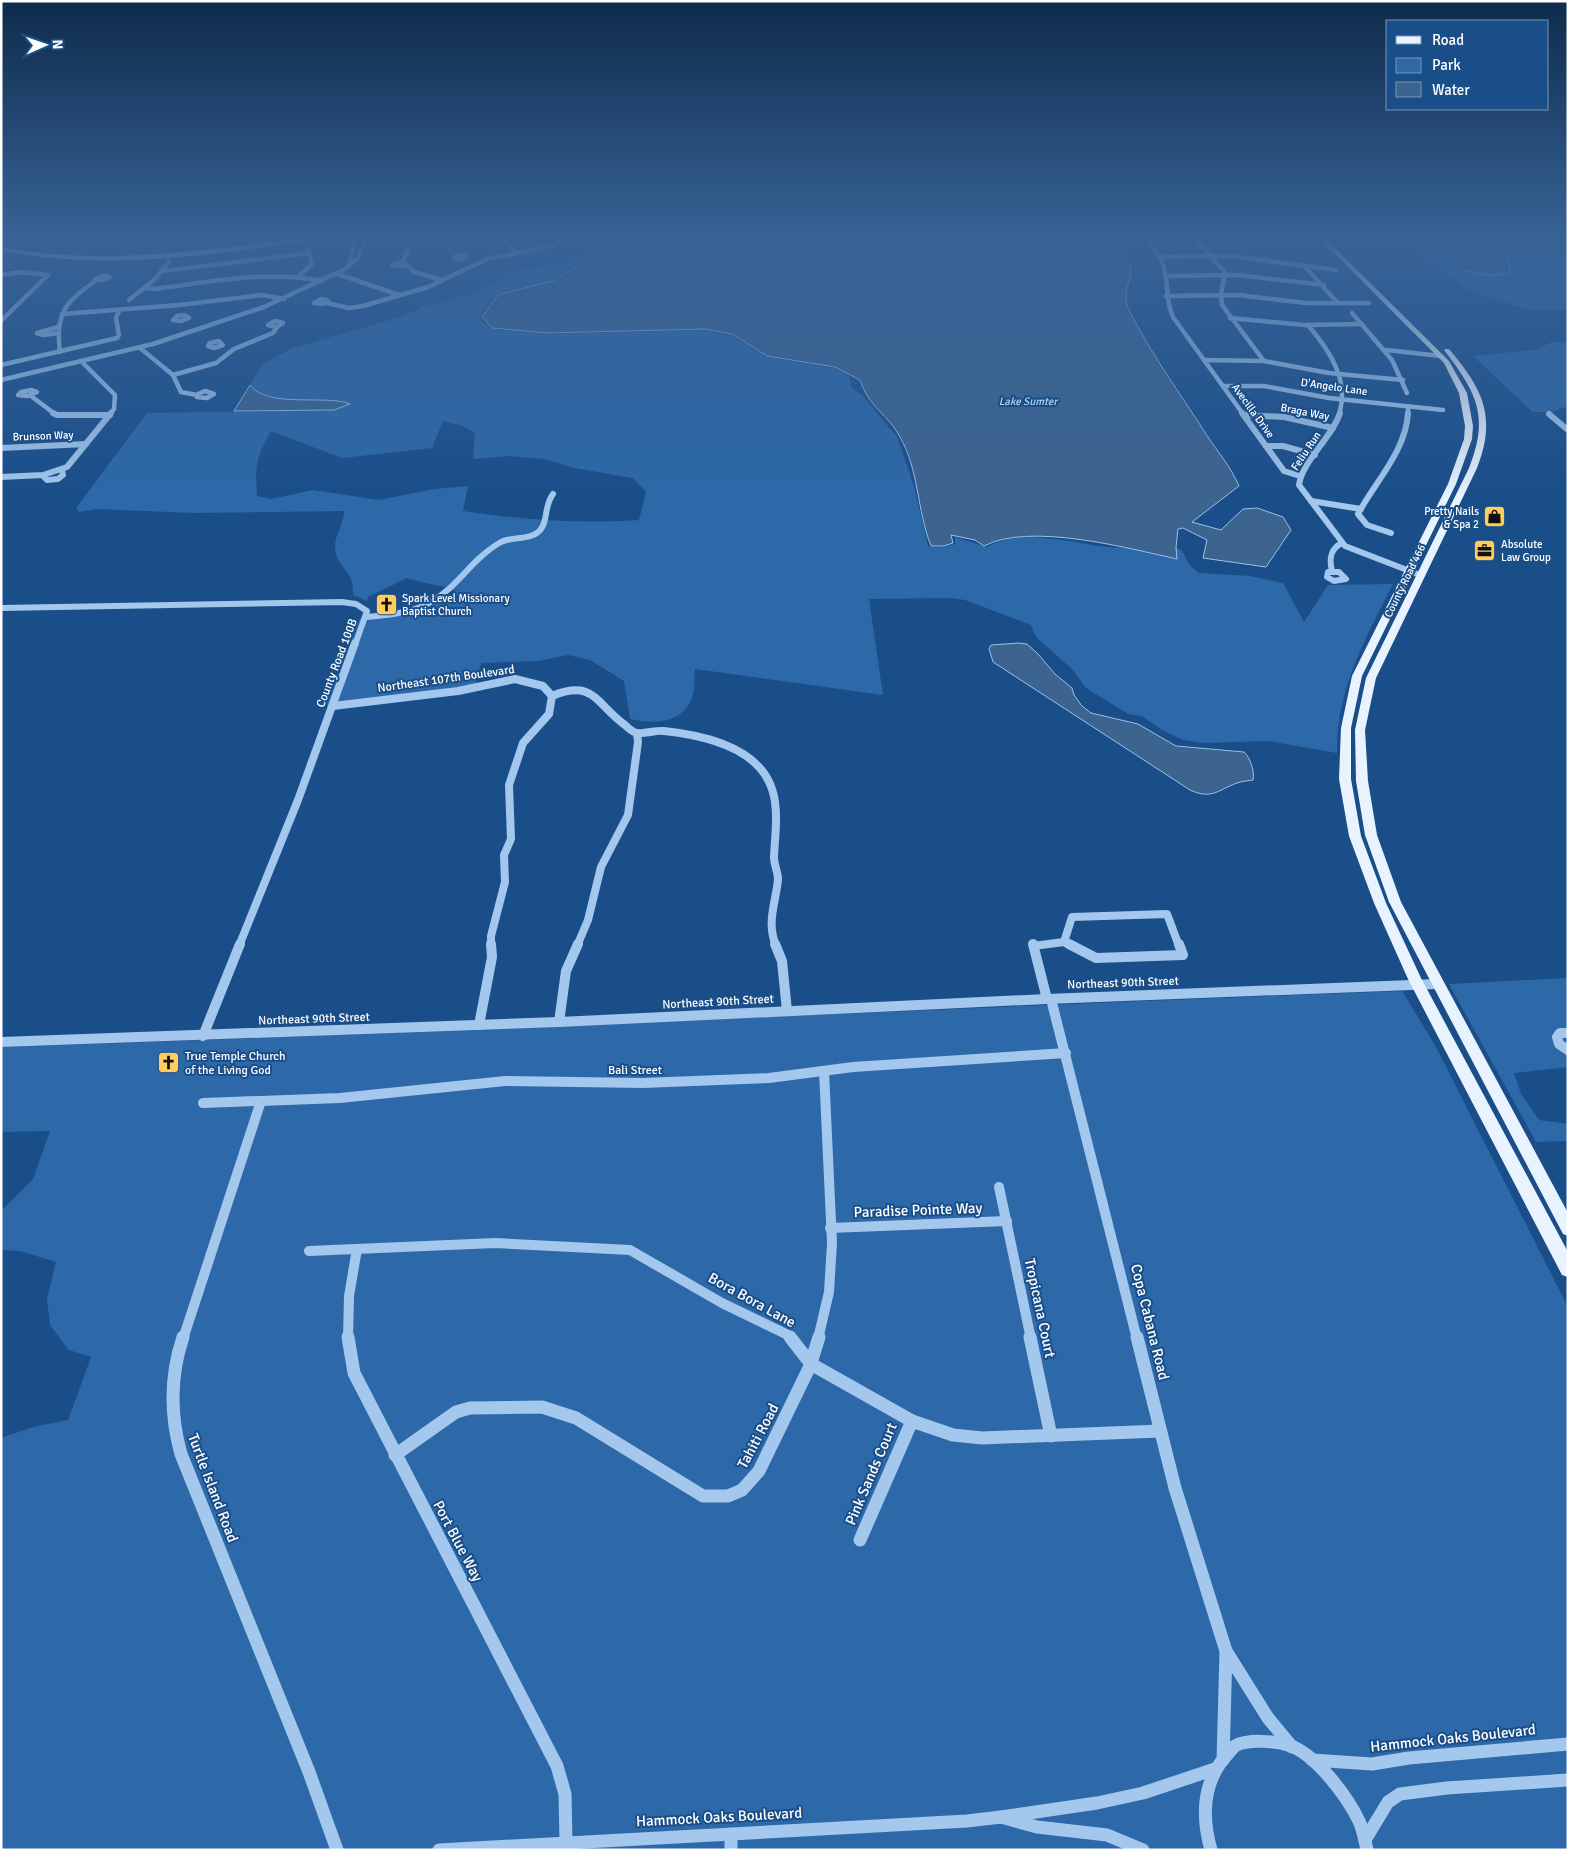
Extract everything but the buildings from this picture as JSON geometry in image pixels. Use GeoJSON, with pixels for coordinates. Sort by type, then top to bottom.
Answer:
{"type":"FeatureCollection","features":[{"type":"Feature","properties":{"kind":"main road","name":"County Road 466"},"geometry":{"type":"LineString","coordinates":[[1410,323],[1442,356],[1456,376],[1468,412],[1468,439],[1452,484],[1357,676],[1346,728],[1345,779],[1355,836],[1380,903],[1418,985],[1568,1270]]}},
{"type":"Feature","properties":{"kind":"main road","name":"County Road 466"},"geometry":{"type":"LineString","coordinates":[[1420,323],[1448,350],[1468,378],[1480,410],[1482,442],[1473,468],[1371,678],[1360,730],[1361,772],[1374,843],[1396,902],[1436,984],[1564,1215],[1568,1229]]}},
{"type":"Feature","properties":{"kind":"street"},"geometry":{"type":"LineString","coordinates":[[59,323],[60,352]]}},
{"type":"Feature","properties":{"kind":"street"},"geometry":{"type":"LineString","coordinates":[[1,365],[116,338],[119,334],[117,323]]}},
{"type":"Feature","properties":{"kind":"street"},"geometry":{"type":"LineString","coordinates":[[2,379],[83,363],[220,323]]}},
{"type":"Feature","properties":{"kind":"street","name":"Avecilla Drive"},"geometry":{"type":"LineString","coordinates":[[1178,323],[1284,471],[1300,476]]}},
{"type":"Feature","properties":{"kind":"street"},"geometry":{"type":"LineString","coordinates":[[1234,323],[1264,361]]}},
{"type":"Feature","properties":{"kind":"street"},"geometry":{"type":"LineString","coordinates":[[1290,323],[1362,324],[1386,350],[1403,380],[1407,393]]}},
{"type":"Feature","properties":{"kind":"street","name":"Feliu Run"},"geometry":{"type":"LineString","coordinates":[[1308,325],[1328,351],[1339,374],[1342,400],[1341,412],[1333,428],[1300,476],[1300,485],[1342,543],[1357,552],[1393,563],[1408,571]]}},
{"type":"Feature","properties":{"kind":"street"},"geometry":{"type":"LineString","coordinates":[[58,327],[37,333],[43,335],[58,333]]}},
{"type":"Feature","properties":{"kind":"street"},"geometry":{"type":"LineString","coordinates":[[173,375],[208,366],[234,349],[273,333],[277,327]]}},
{"type":"Feature","properties":{"kind":"street"},"geometry":{"type":"LineString","coordinates":[[1409,351],[1426,349],[1432,345]]}},
{"type":"Feature","properties":{"kind":"street"},"geometry":{"type":"LineString","coordinates":[[221,346],[234,349]]}},
{"type":"Feature","properties":{"kind":"street"},"geometry":{"type":"LineString","coordinates":[[140,348],[173,375],[181,392],[197,395]]}},
{"type":"Feature","properties":{"kind":"street"},"geometry":{"type":"LineString","coordinates":[[1386,350],[1442,356]]}},
{"type":"Feature","properties":{"kind":"street"},"geometry":{"type":"LineString","coordinates":[[1204,360],[1264,361],[1339,374],[1403,380]]}},
{"type":"Feature","properties":{"kind":"street"},"geometry":{"type":"LineString","coordinates":[[1,477],[43,476],[47,480],[58,479],[63,476],[62,470],[70,465],[110,415],[116,405],[115,395],[83,363]]}},
{"type":"Feature","properties":{"kind":"street","name":"D'Angelo Lane"},"geometry":{"type":"LineString","coordinates":[[1223,386],[1264,386],[1342,400],[1442,410]]}},
{"type":"Feature","properties":{"kind":"street"},"geometry":{"type":"LineString","coordinates":[[31,396],[56,415],[110,415]]}},
{"type":"Feature","properties":{"kind":"street"},"geometry":{"type":"LineString","coordinates":[[1391,533],[1364,523],[1358,517],[1401,441],[1408,421],[1408,406]]}},
{"type":"Feature","properties":{"kind":"street"},"geometry":{"type":"LineString","coordinates":[[1549,414],[1566,428]]}},
{"type":"Feature","properties":{"kind":"street","name":"Braga Way"},"geometry":{"type":"LineString","coordinates":[[1244,415],[1282,416],[1333,428]]}},
{"type":"Feature","properties":{"kind":"street","name":"Brunson Way"},"geometry":{"type":"LineString","coordinates":[[1,448],[86,444]]}},
{"type":"Feature","properties":{"kind":"street"},"geometry":{"type":"LineString","coordinates":[[1266,446],[1283,446],[1315,455]]}},
{"type":"Feature","properties":{"kind":"street"},"geometry":{"type":"LineString","coordinates":[[366,618],[428,606],[461,578],[484,554],[502,542],[539,531],[542,527],[546,503],[553,494]]}},
{"type":"Feature","properties":{"kind":"street"},"geometry":{"type":"LineString","coordinates":[[1311,501],[1334,503],[1361,509]]}},
{"type":"Feature","properties":{"kind":"street"},"geometry":{"type":"LineString","coordinates":[[1332,571],[1331,552],[1334,546],[1342,543]]}},
{"type":"Feature","properties":{"kind":"street"},"geometry":{"type":"LineString","coordinates":[[1408,571],[1420,575]]}},
{"type":"Feature","properties":{"kind":"street","name":"County Road 100B"},"geometry":{"type":"LineString","coordinates":[[1,608],[342,602],[363,607],[367,611],[298,800],[203,1036]]}},
{"type":"Feature","properties":{"kind":"street","name":"Northeast 107th Boulevard"},"geometry":{"type":"LineString","coordinates":[[333,706],[458,691],[515,679],[543,686],[552,696]]}},
{"type":"Feature","properties":{"kind":"street"},"geometry":{"type":"LineString","coordinates":[[479,1025],[492,957],[491,936],[505,882],[504,855],[511,839],[509,785],[523,743],[549,714],[552,696],[568,688],[588,692],[602,701],[621,723],[636,733],[661,731],[688,735],[731,746],[763,774],[772,788],[774,865],[778,877],[770,918],[771,934],[782,961],[787,1011]]}},
{"type":"Feature","properties":{"kind":"street"},"geometry":{"type":"LineString","coordinates":[[559,1022],[566,971],[588,920],[601,867],[628,815],[634,759],[638,742],[636,733]]}},
{"type":"Feature","properties":{"kind":"street"},"geometry":{"type":"LineString","coordinates":[[1168,914],[1183,955],[1096,958],[1064,942],[1072,916],[1168,914]]}},
{"type":"Feature","properties":{"kind":"street","name":"Copa Cabana Road"},"geometry":{"type":"LineString","coordinates":[[1064,942],[1033,944],[1066,1053],[1175,1488],[1226,1651],[1268,1718],[1292,1747]]}},
{"type":"Feature","properties":{"kind":"street","name":"Northeast 90th Street"},"geometry":{"type":"LineString","coordinates":[[1,1042],[559,1022],[1049,999],[1436,984]]}},
{"type":"Feature","properties":{"kind":"street"},"geometry":{"type":"LineString","coordinates":[[1568,1033],[1560,1033],[1557,1037],[1559,1044],[1568,1050]]}},
{"type":"Feature","properties":{"kind":"street","name":"Bali Street"},"geometry":{"type":"LineString","coordinates":[[203,1103],[340,1098],[505,1081],[643,1083],[769,1078],[824,1071],[1066,1053]]}},
{"type":"Feature","properties":{"kind":"street","name":"Tahiti Road"},"geometry":{"type":"LineString","coordinates":[[395,1455],[456,1412],[470,1408],[542,1407],[576,1418],[703,1496],[727,1497],[742,1490],[755,1478],[811,1364],[822,1327],[829,1292],[832,1259],[824,1071]]}},
{"type":"Feature","properties":{"kind":"street","name":"Turtle Island Road"},"geometry":{"type":"LineString","coordinates":[[261,1101],[180,1347],[172,1378],[172,1417],[180,1454],[309,1772],[337,1850]]}},
{"type":"Feature","properties":{"kind":"street","name":"Tropicana Court"},"geometry":{"type":"LineString","coordinates":[[999,1187],[1051,1436]]}},
{"type":"Feature","properties":{"kind":"street"},"geometry":{"type":"LineString","coordinates":[[1539,1216],[1564,1215]]}},
{"type":"Feature","properties":{"kind":"street","name":"Paradise Pointe Way"},"geometry":{"type":"LineString","coordinates":[[830,1228],[1007,1221]]}},
{"type":"Feature","properties":{"kind":"street","name":"Bora Bora Lane"},"geometry":{"type":"LineString","coordinates":[[309,1251],[495,1243],[630,1250],[722,1303],[788,1336],[811,1364],[912,1421],[939,1431],[968,1437],[1051,1436],[1160,1431]]}},
{"type":"Feature","properties":{"kind":"street","name":"Port Blue Way"},"geometry":{"type":"LineString","coordinates":[[357,1249],[347,1304],[346,1332],[349,1353],[359,1386],[557,1766],[565,1794],[566,1842]]}},
{"type":"Feature","properties":{"kind":"street","name":"Pink Sands Court"},"geometry":{"type":"LineString","coordinates":[[860,1540],[912,1421]]}},
{"type":"Feature","properties":{"kind":"street","name":"Copa Cabana Road"},"geometry":{"type":"LineString","coordinates":[[1219,1764],[1226,1651]]}},
{"type":"Feature","properties":{"kind":"street"},"geometry":{"type":"LineString","coordinates":[[1211,1850],[1206,1829],[1206,1795],[1219,1764],[1235,1746],[1261,1741],[1292,1747],[1312,1760],[1339,1788],[1360,1822],[1366,1845]]}},
{"type":"Feature","properties":{"kind":"street","name":"Hammock Oaks Boulevard"},"geometry":{"type":"LineString","coordinates":[[1312,1760],[1372,1764],[1409,1758],[1568,1744]]}},
{"type":"Feature","properties":{"kind":"street","name":"Hammock Oaks Boulevard"},"geometry":{"type":"LineString","coordinates":[[439,1850],[967,1821],[1124,1797],[1219,1764]]}},
{"type":"Feature","properties":{"kind":"street"},"geometry":{"type":"LineString","coordinates":[[1366,1845],[1379,1814],[1388,1802],[1400,1794],[1448,1788],[1568,1780]]}},
{"type":"Feature","properties":{"kind":"street","name":"Hammock Oaks Boulevard"},"geometry":{"type":"LineString","coordinates":[[1001,1817],[1037,1827],[1107,1835],[1143,1850]]}},
{"type":"Feature","properties":{"kind":"street"},"geometry":{"type":"LineString","coordinates":[[731,1834],[731,1850]]}},
{"type":"Feature","properties":{"kind":"green space"},"geometry":{"type":"Polygon","coordinates":[[[378,323],[485,323],[491,329],[547,334],[705,330],[730,335],[766,357],[834,368],[849,376],[852,388],[863,396],[897,437],[914,486],[928,546],[942,547],[955,544],[955,537],[987,547],[1002,541],[1032,537],[1133,549],[1176,559],[1176,547],[1182,551],[1189,564],[1199,573],[1250,576],[1283,583],[1304,622],[1328,585],[1393,584],[1363,644],[1347,686],[1338,730],[1337,753],[1268,741],[1204,743],[1183,740],[1162,730],[1142,716],[1128,714],[1086,688],[1073,670],[1036,637],[1031,625],[965,600],[950,598],[869,599],[883,695],[695,669],[694,689],[686,709],[670,719],[651,722],[640,721],[630,719],[624,681],[590,660],[568,655],[538,661],[481,663],[476,684],[325,707],[360,618],[427,609],[455,591],[407,578],[368,597],[367,601],[353,595],[351,579],[337,558],[335,549],[344,511],[194,513],[96,509],[79,512],[76,508],[147,413],[333,410],[344,402],[280,398],[257,391],[250,385],[263,364],[290,349],[378,323]],[[443,421],[432,448],[342,458],[271,431],[259,455],[256,477],[257,496],[271,499],[313,490],[379,500],[434,489],[468,486],[463,511],[551,520],[594,522],[639,520],[646,492],[633,478],[574,468],[546,459],[509,456],[473,459],[475,433],[463,426],[443,421]]]}},
{"type":"Feature","properties":{"kind":"green space"},"geometry":{"type":"Polygon","coordinates":[[[1552,342],[1568,342],[1568,406],[1552,412],[1533,412],[1473,356],[1535,350],[1552,342]]]}},
{"type":"Feature","properties":{"kind":"green space"},"geometry":{"type":"Polygon","coordinates":[[[1568,978],[1568,1067],[1514,1073],[1521,1094],[1539,1120],[1568,1124],[1568,1141],[1536,1142],[1449,984],[1568,978]]]}},
{"type":"Feature","properties":{"kind":"green space"},"geometry":{"type":"Polygon","coordinates":[[[1402,991],[1436,1047],[1568,1307],[1568,1850],[1,1850],[1,1438],[33,1427],[68,1420],[91,1357],[69,1350],[50,1325],[47,1299],[56,1262],[20,1251],[1,1250],[1,1211],[33,1179],[50,1131],[1,1132],[1,1047],[1402,991]]]}},
{"type":"Feature","properties":{"kind":"water","name":"Lake Sumter"},"geometry":{"type":"Polygon","coordinates":[[[488,323],[1137,323],[1166,373],[1228,466],[1239,486],[1192,522],[1221,530],[1243,509],[1257,508],[1283,517],[1291,530],[1266,567],[1203,558],[1207,540],[1183,528],[1178,529],[1177,559],[1079,539],[1052,537],[1027,536],[1003,539],[984,546],[975,540],[951,535],[953,543],[944,546],[931,546],[926,533],[911,463],[900,437],[890,422],[869,398],[860,380],[835,367],[767,356],[732,334],[705,329],[547,333],[492,328],[488,323]]]}},
{"type":"Feature","properties":{"kind":"water"},"geometry":{"type":"Polygon","coordinates":[[[250,385],[258,392],[270,397],[339,401],[350,404],[334,410],[234,411],[250,385]]]}},
{"type":"Feature","properties":{"kind":"water"},"geometry":{"type":"Polygon","coordinates":[[[1027,644],[1038,654],[1055,674],[1072,688],[1074,695],[1082,706],[1091,713],[1138,724],[1176,746],[1244,752],[1252,765],[1253,780],[1239,782],[1210,794],[1190,790],[993,662],[989,649],[991,645],[1027,644]]]}},
{"type":"Feature","properties":{"kind":"place","name":"Pretty Nails & Spa 2"},"geometry":{"type":"Point","coordinates":[1495,517]}},
{"type":"Feature","properties":{"kind":"place","name":"Absolute Law Group"},"geometry":{"type":"Point","coordinates":[1485,550]}},
{"type":"Feature","properties":{"kind":"place","name":"Spark Level Missionary Baptist Church"},"geometry":{"type":"Point","coordinates":[386,604]}},
{"type":"Feature","properties":{"kind":"place","name":"True Temple Church of the Living God"},"geometry":{"type":"Point","coordinates":[169,1063]}}]}
